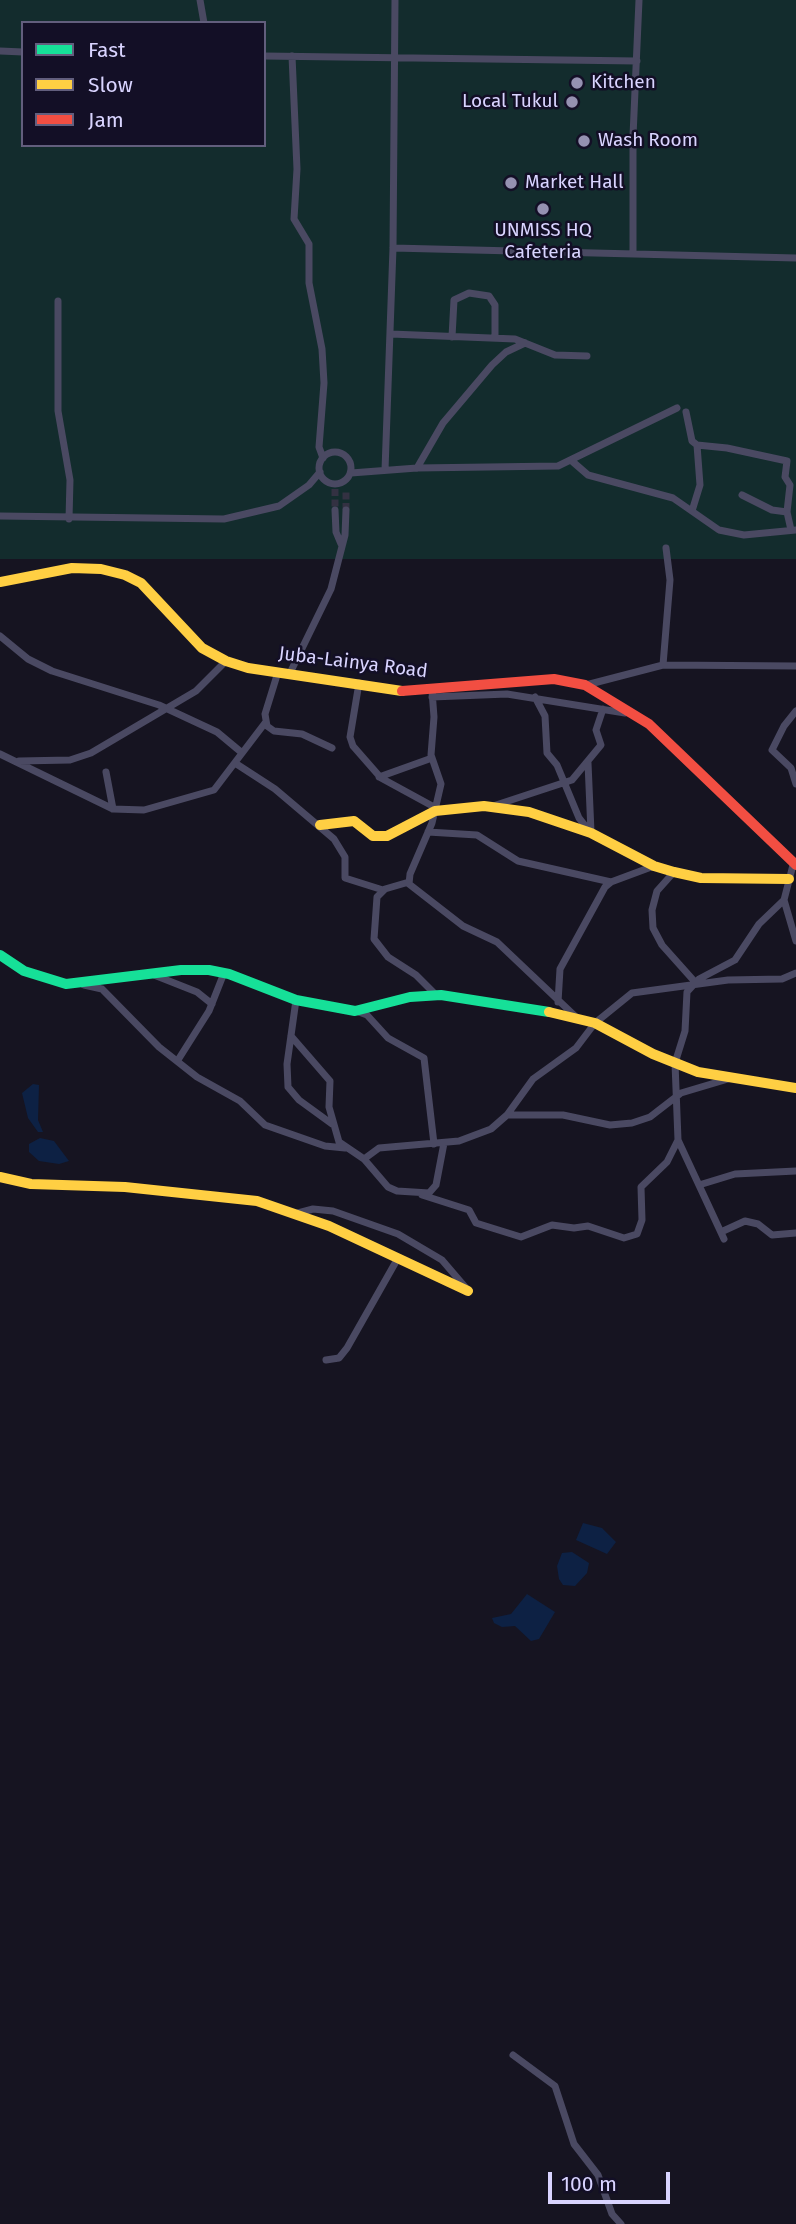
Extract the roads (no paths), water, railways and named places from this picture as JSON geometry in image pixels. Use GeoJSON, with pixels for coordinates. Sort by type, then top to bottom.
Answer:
{"type":"FeatureCollection","features":[{"type":"Feature","properties":{"kind":"street"},"geometry":{"type":"LineString","coordinates":[[200,0],[204,21]]}},
{"type":"Feature","properties":{"kind":"street"},"geometry":{"type":"LineString","coordinates":[[385,470],[393,248],[395,0]]}},
{"type":"Feature","properties":{"kind":"street"},"geometry":{"type":"LineString","coordinates":[[633,254],[633,136],[639,0]]}},
{"type":"Feature","properties":{"kind":"street"},"geometry":{"type":"LineString","coordinates":[[0,51],[21,52]]}},
{"type":"Feature","properties":{"kind":"street"},"geometry":{"type":"LineString","coordinates":[[266,56],[637,61]]}},
{"type":"Feature","properties":{"kind":"street"},"geometry":{"type":"LineString","coordinates":[[0,516],[212,519],[249,515],[279,506],[309,485],[320,472],[323,457],[319,447],[324,383],[322,349],[309,283],[309,244],[294,219],[297,169],[292,56]]}},
{"type":"Feature","properties":{"kind":"street"},"geometry":{"type":"LineString","coordinates":[[393,248],[796,258]]}},
{"type":"Feature","properties":{"kind":"street"},"geometry":{"type":"LineString","coordinates":[[452,337],[454,300],[468,293],[489,296],[495,306],[495,338]]}},
{"type":"Feature","properties":{"kind":"street"},"geometry":{"type":"LineString","coordinates":[[58,301],[58,411],[70,480],[69,519]]}},
{"type":"Feature","properties":{"kind":"street"},"geometry":{"type":"LineString","coordinates":[[391,334],[495,338],[525,343],[555,355],[587,356]]}},
{"type":"Feature","properties":{"kind":"street"},"geometry":{"type":"LineString","coordinates":[[417,468],[443,423],[492,365],[506,352],[525,343]]}},
{"type":"Feature","properties":{"kind":"street"},"geometry":{"type":"LineString","coordinates":[[320,472],[334,486],[350,475],[385,470],[539,468],[573,462],[677,408]]}},
{"type":"Feature","properties":{"kind":"street"},"geometry":{"type":"LineString","coordinates":[[573,462],[588,475],[673,498],[719,530],[733,534],[793,530],[787,512],[790,487],[785,477],[787,461],[697,445],[692,441],[686,412]]}},
{"type":"Feature","properties":{"kind":"street"},"geometry":{"type":"LineString","coordinates":[[692,511],[700,485],[697,445]]}},
{"type":"Feature","properties":{"kind":"street"},"geometry":{"type":"LineString","coordinates":[[323,457],[332,452],[343,453],[350,461],[346,489]]}},
{"type":"Feature","properties":{"kind":"street"},"geometry":{"type":"LineString","coordinates":[[742,495],[772,510],[787,512]]}},
{"type":"Feature","properties":{"kind":"street"},"geometry":{"type":"LineString","coordinates":[[335,510],[336,532],[341,544]]}},
{"type":"Feature","properties":{"kind":"street"},"geometry":{"type":"LineString","coordinates":[[290,673],[331,589],[345,535],[346,510]]}},
{"type":"Feature","properties":{"kind":"street"},"geometry":{"type":"LineString","coordinates":[[663,665],[670,580],[666,548]]}},
{"type":"Feature","properties":{"kind":"street","name":"Juba-Lainya Road"},"geometry":{"type":"LineString","coordinates":[[0,582],[72,568],[101,569],[125,575],[141,583],[202,648],[226,662],[278,672],[432,694],[554,679],[585,685],[636,715],[698,768],[795,863]]}},
{"type":"Feature","properties":{"kind":"street"},"geometry":{"type":"LineString","coordinates":[[0,636],[28,659],[52,671],[167,708],[217,732],[241,752]]}},
{"type":"Feature","properties":{"kind":"street"},"geometry":{"type":"LineString","coordinates":[[16,761],[80,757],[122,737],[196,691],[226,662]]}},
{"type":"Feature","properties":{"kind":"street"},"geometry":{"type":"LineString","coordinates":[[585,685],[663,665],[796,666]]}},
{"type":"Feature","properties":{"kind":"street"},"geometry":{"type":"LineString","coordinates":[[0,754],[113,809],[144,810],[209,792],[220,786],[241,752],[265,723],[267,705],[278,672]]}},
{"type":"Feature","properties":{"kind":"street"},"geometry":{"type":"LineString","coordinates":[[359,683],[351,741],[379,776],[435,810]]}},
{"type":"Feature","properties":{"kind":"street"},"geometry":{"type":"LineString","coordinates":[[235,763],[320,825],[344,852],[345,878],[383,890],[409,881],[435,810],[441,784],[432,758],[432,694],[507,694],[636,715]]}},
{"type":"Feature","properties":{"kind":"street"},"geometry":{"type":"LineString","coordinates":[[535,697],[545,716],[547,753],[556,765],[575,810],[591,832]]}},
{"type":"Feature","properties":{"kind":"street"},"geometry":{"type":"LineString","coordinates":[[489,807],[564,784],[588,763],[601,745],[596,732],[603,709]]}},
{"type":"Feature","properties":{"kind":"street"},"geometry":{"type":"LineString","coordinates":[[796,712],[784,726],[772,750],[791,768],[796,784]]}},
{"type":"Feature","properties":{"kind":"street"},"geometry":{"type":"LineString","coordinates":[[265,723],[274,731],[302,734],[332,748]]}},
{"type":"Feature","properties":{"kind":"street"},"geometry":{"type":"LineString","coordinates":[[379,776],[432,758]]}},
{"type":"Feature","properties":{"kind":"street"},"geometry":{"type":"LineString","coordinates":[[588,763],[591,832]]}},
{"type":"Feature","properties":{"kind":"street"},"geometry":{"type":"LineString","coordinates":[[106,772],[113,809]]}},
{"type":"Feature","properties":{"kind":"street"},"geometry":{"type":"LineString","coordinates":[[320,825],[354,821],[373,836],[387,836],[435,810],[489,807],[538,814],[591,832],[654,866],[674,872],[701,878],[789,879]]}},
{"type":"Feature","properties":{"kind":"street"},"geometry":{"type":"LineString","coordinates":[[428,832],[477,835],[518,861],[611,882]]}},
{"type":"Feature","properties":{"kind":"street"},"geometry":{"type":"LineString","coordinates":[[795,863],[784,900],[796,941]]}},
{"type":"Feature","properties":{"kind":"street"},"geometry":{"type":"LineString","coordinates":[[558,1002],[559,969],[601,892],[611,882],[654,866]]}},
{"type":"Feature","properties":{"kind":"street"},"geometry":{"type":"LineString","coordinates":[[674,872],[657,891],[652,910],[653,928],[662,945],[693,983]]}},
{"type":"Feature","properties":{"kind":"street"},"geometry":{"type":"LineString","coordinates":[[409,881],[463,926],[496,942],[576,1018]]}},
{"type":"Feature","properties":{"kind":"street"},"geometry":{"type":"LineString","coordinates":[[383,890],[376,904],[374,939],[388,957],[416,975],[436,995]]}},
{"type":"Feature","properties":{"kind":"street"},"geometry":{"type":"LineString","coordinates":[[784,900],[759,924],[736,960],[693,983],[686,999],[685,1031],[675,1063],[676,1097],[678,1140],[722,1235],[745,1221],[758,1224],[772,1235],[796,1233]]}},
{"type":"Feature","properties":{"kind":"street"},"geometry":{"type":"LineString","coordinates":[[0,955],[48,980],[102,989],[151,1041],[197,1077],[240,1101],[265,1125],[325,1146],[345,1148]]}},
{"type":"Feature","properties":{"kind":"street"},"geometry":{"type":"LineString","coordinates":[[80,984],[181,970],[224,973],[296,1000],[367,1015],[384,1035],[424,1058],[434,1144]]}},
{"type":"Feature","properties":{"kind":"street"},"geometry":{"type":"LineString","coordinates":[[178,1060],[212,1004],[224,973]]}},
{"type":"Feature","properties":{"kind":"street"},"geometry":{"type":"LineString","coordinates":[[364,1159],[379,1148],[444,1143],[478,1136],[491,1129],[507,1115],[546,1066],[576,1048],[595,1023],[632,993],[693,983],[782,979],[796,973]]}},
{"type":"Feature","properties":{"kind":"street"},"geometry":{"type":"LineString","coordinates":[[152,974],[197,992],[212,1004]]}},
{"type":"Feature","properties":{"kind":"street"},"geometry":{"type":"LineString","coordinates":[[355,1011],[410,997],[436,995],[524,1006],[595,1023],[675,1063],[728,1079],[796,1088]]}},
{"type":"Feature","properties":{"kind":"street"},"geometry":{"type":"LineString","coordinates":[[296,1000],[286,1073],[288,1087],[299,1100],[332,1124]]}},
{"type":"Feature","properties":{"kind":"street"},"geometry":{"type":"LineString","coordinates":[[291,1036],[330,1081],[329,1107],[336,1137],[345,1148],[364,1159],[391,1189],[422,1195],[469,1210],[476,1223],[521,1237],[552,1225],[574,1228],[588,1226],[615,1237],[631,1237],[640,1230],[639,1193],[643,1182],[667,1162],[678,1140]]}},
{"type":"Feature","properties":{"kind":"street"},"geometry":{"type":"LineString","coordinates":[[507,1115],[563,1115],[617,1125],[645,1120],[686,1091],[728,1079]]}},
{"type":"Feature","properties":{"kind":"street"},"geometry":{"type":"LineString","coordinates":[[422,1195],[429,1193],[436,1185],[444,1143]]}},
{"type":"Feature","properties":{"kind":"street"},"geometry":{"type":"LineString","coordinates":[[699,1185],[728,1175],[796,1171]]}},
{"type":"Feature","properties":{"kind":"street"},"geometry":{"type":"LineString","coordinates":[[0,1177],[31,1184],[222,1195],[298,1213],[468,1291]]}},
{"type":"Feature","properties":{"kind":"street"},"geometry":{"type":"LineString","coordinates":[[298,1213],[313,1209],[333,1211],[398,1234],[442,1260],[468,1291]]}},
{"type":"Feature","properties":{"kind":"street"},"geometry":{"type":"LineString","coordinates":[[326,1360],[339,1358],[347,1348],[398,1258]]}},
{"type":"Feature","properties":{"kind":"street"},"geometry":{"type":"LineString","coordinates":[[513,2055],[555,2086],[574,2144],[598,2175],[612,2214],[621,2224]]}},
{"type":"Feature","properties":{"kind":"water"},"geometry":{"type":"Polygon","coordinates":[[[33,1084],[39,1085],[38,1120],[43,1132],[38,1132],[28,1118],[22,1093],[33,1084]]]}},
{"type":"Feature","properties":{"kind":"water"},"geometry":{"type":"Polygon","coordinates":[[[40,1138],[54,1141],[69,1161],[59,1164],[39,1161],[29,1152],[29,1144],[40,1138]]]}},
{"type":"Feature","properties":{"kind":"water"},"geometry":{"type":"Polygon","coordinates":[[[583,1523],[602,1528],[616,1542],[607,1554],[576,1540],[583,1523]]]}},
{"type":"Feature","properties":{"kind":"water"},"geometry":{"type":"Polygon","coordinates":[[[572,1552],[589,1563],[587,1573],[575,1586],[563,1585],[557,1566],[562,1553],[572,1552]]]}},
{"type":"Feature","properties":{"kind":"water"},"geometry":{"type":"Polygon","coordinates":[[[527,1594],[555,1612],[539,1639],[531,1641],[515,1626],[502,1627],[494,1623],[492,1618],[511,1614],[527,1594]]]}},
{"type":"Feature","properties":{"kind":"tunnel"},"geometry":{"type":"LineString","coordinates":[[335,489],[335,510]]}},
{"type":"Feature","properties":{"kind":"tunnel"},"geometry":{"type":"LineString","coordinates":[[346,489],[346,510]]}},
{"type":"Feature","properties":{"kind":"place","name":"Kitchen"},"geometry":{"type":"Point","coordinates":[577,83]}},
{"type":"Feature","properties":{"kind":"place","name":"Local Tukul"},"geometry":{"type":"Point","coordinates":[572,102]}},
{"type":"Feature","properties":{"kind":"place","name":"Wash Room"},"geometry":{"type":"Point","coordinates":[584,141]}},
{"type":"Feature","properties":{"kind":"place","name":"Market Hall"},"geometry":{"type":"Point","coordinates":[511,183]}},
{"type":"Feature","properties":{"kind":"place","name":"UNMISS HQ Cafeteria"},"geometry":{"type":"Point","coordinates":[543,209]}}]}
